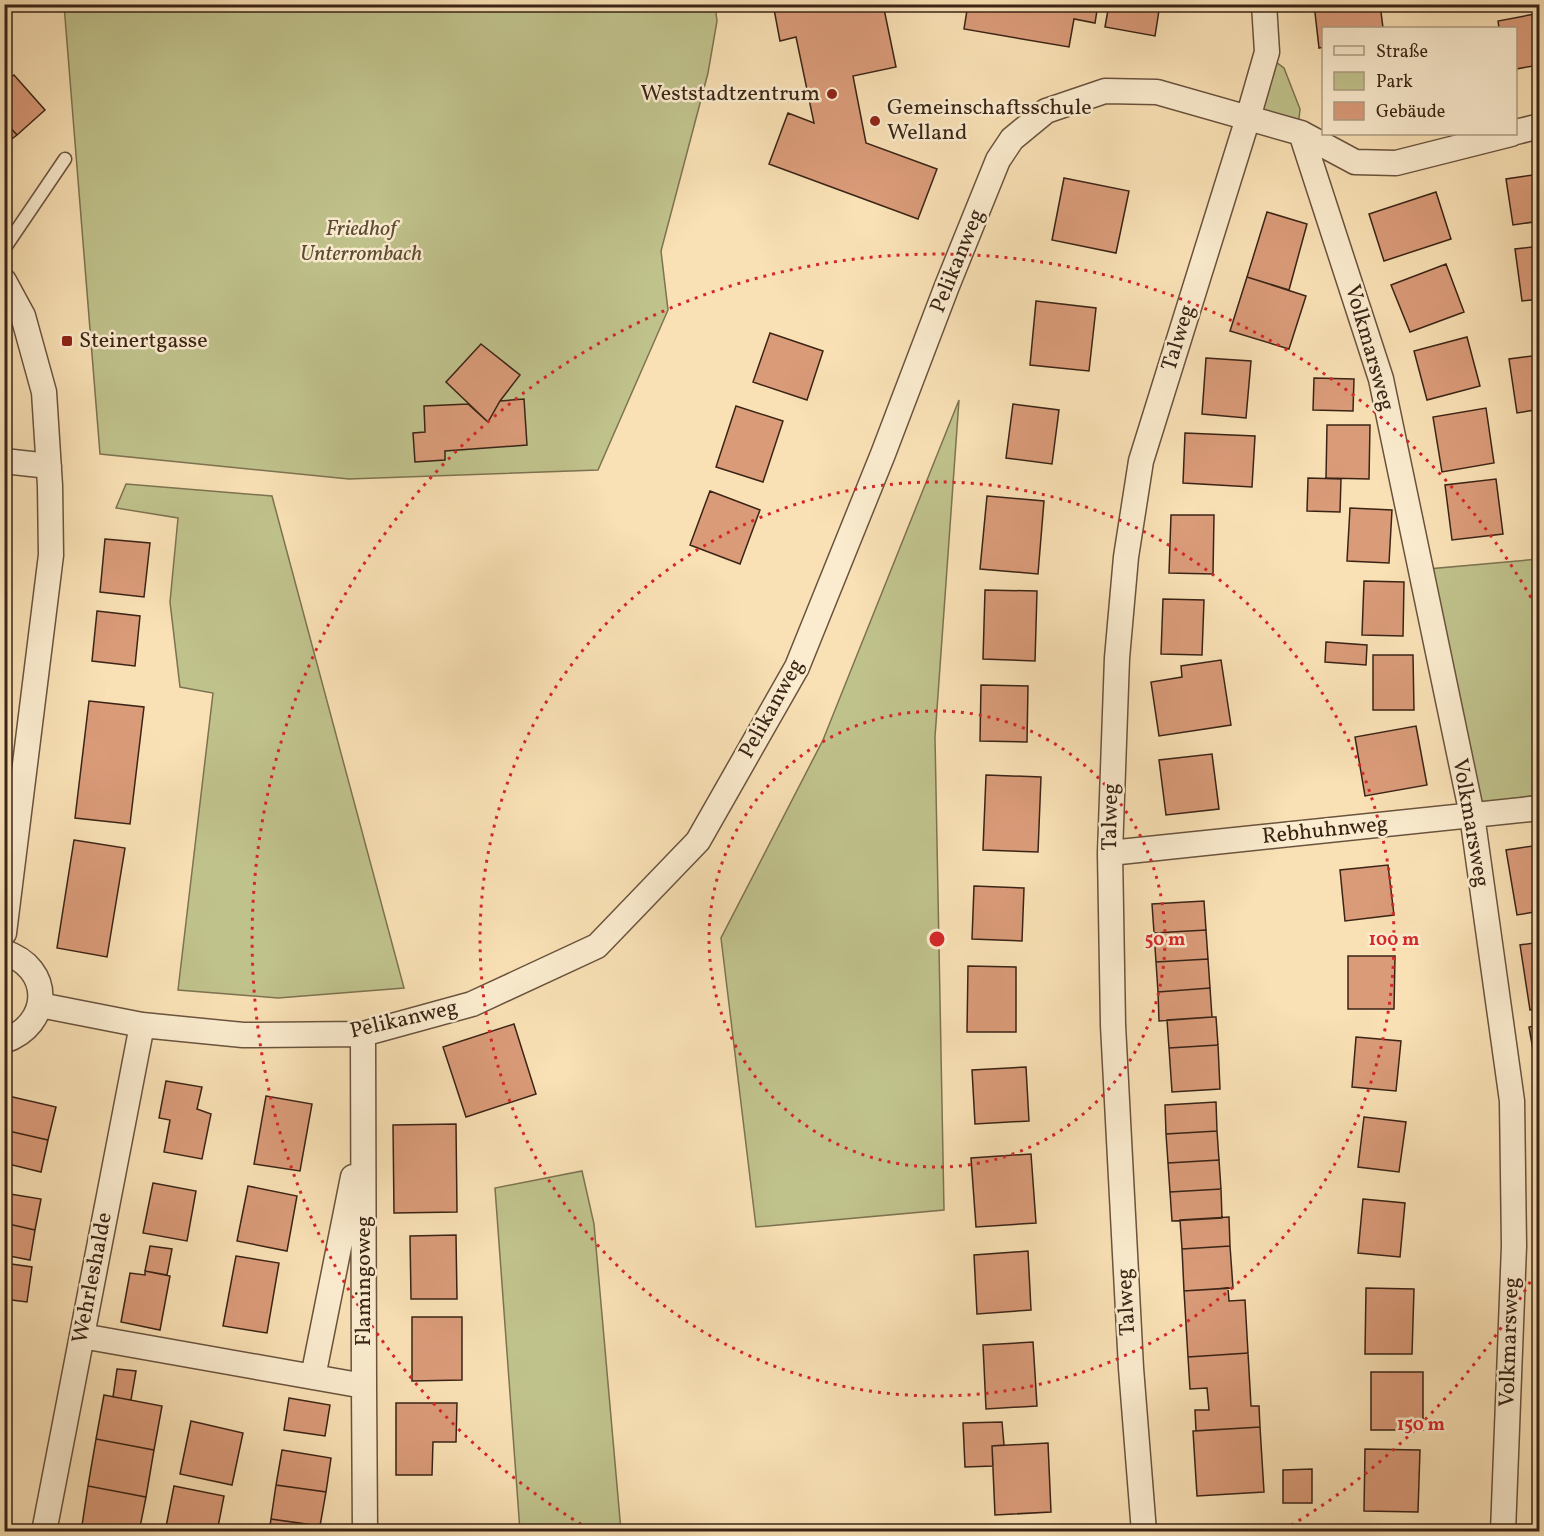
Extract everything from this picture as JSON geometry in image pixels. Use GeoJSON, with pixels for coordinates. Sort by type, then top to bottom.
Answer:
{"type":"FeatureCollection","features":[{"type":"Feature","properties":{"kind":"street","name":"Talweg"},"geometry":{"type":"LineString","coordinates":[[1144,1532],[1131,1368],[1113,1025],[1110,853],[1117,658],[1126,557],[1141,461],[1267,51],[1264,4]]}},
{"type":"Feature","properties":{"kind":"street","name":"Pelikanweg"},"geometry":{"type":"LineString","coordinates":[[40,1005],[142,1025],[243,1035],[363,1034],[472,1004],[597,946],[698,841],[797,667],[998,160],[1012,139],[1046,111],[1105,91],[1157,92],[1301,133],[1355,162],[1396,163],[1506,135]]}},
{"type":"Feature","properties":{"kind":"street"},"geometry":{"type":"LineString","coordinates":[[1517,132],[1539,126]]}},
{"type":"Feature","properties":{"kind":"street","name":"Volkmarsweg"},"geometry":{"type":"LineString","coordinates":[[1301,133],[1381,379],[1472,815],[1512,1101],[1514,1246],[1503,1532]]}},
{"type":"Feature","properties":{"kind":"street"},"geometry":{"type":"LineString","coordinates":[[4,281],[23,316],[44,392],[49,466],[51,555],[4,933]]}},
{"type":"Feature","properties":{"kind":"street"},"geometry":{"type":"LineString","coordinates":[[4,461],[49,466]]}},
{"type":"Feature","properties":{"kind":"street","name":"Rebhuhnweg"},"geometry":{"type":"LineString","coordinates":[[1110,853],[1539,808]]}},
{"type":"Feature","properties":{"kind":"street"},"geometry":{"type":"LineString","coordinates":[[4,952],[16,956],[27,964],[36,976],[40,990],[40,1005],[36,1017],[18,1036],[4,1041]]}},
{"type":"Feature","properties":{"kind":"street","name":"Wehrleshalde"},"geometry":{"type":"LineString","coordinates":[[45,1532],[142,1025]]}},
{"type":"Feature","properties":{"kind":"street","name":"Flamingoweg"},"geometry":{"type":"LineString","coordinates":[[363,1034],[365,1532]]}},
{"type":"Feature","properties":{"kind":"street","name":"Flamingoweg"},"geometry":{"type":"LineString","coordinates":[[313,1377],[363,1125]]}},
{"type":"Feature","properties":{"kind":"street"},"geometry":{"type":"LineString","coordinates":[[82,1336],[364,1386]]}},
{"type":"Feature","properties":{"kind":"lane"},"geometry":{"type":"LineString","coordinates":[[4,249],[64,159]]}},
{"type":"Feature","properties":{"kind":"green space","name":"Friedhof Unterrombach"},"geometry":{"type":"Polygon","coordinates":[[[64,5],[715,5],[717,21],[708,73],[661,251],[668,310],[598,470],[349,479],[100,454],[64,5]]]}},
{"type":"Feature","properties":{"kind":"green space"},"geometry":{"type":"Polygon","coordinates":[[[1269,57],[1284,68],[1300,109],[1298,127],[1253,117],[1269,57]]]}},
{"type":"Feature","properties":{"kind":"green space"},"geometry":{"type":"Polygon","coordinates":[[[959,400],[935,737],[944,1210],[756,1227],[721,938],[823,740],[959,400]]]}},
{"type":"Feature","properties":{"kind":"green space"},"geometry":{"type":"Polygon","coordinates":[[[126,484],[272,496],[404,988],[278,998],[178,990],[213,693],[180,687],[170,602],[178,518],[116,508],[126,484]]]}},
{"type":"Feature","properties":{"kind":"green space"},"geometry":{"type":"Polygon","coordinates":[[[1539,559],[1539,795],[1479,803],[1428,569],[1539,559]]]}},
{"type":"Feature","properties":{"kind":"green space"},"geometry":{"type":"Polygon","coordinates":[[[582,1171],[594,1224],[621,1531],[520,1531],[495,1188],[582,1171]]]}},
{"type":"Feature","properties":{"kind":"building","name":"Weststadtzentrum"},"geometry":{"type":"Polygon","coordinates":[[[773,4],[883,4],[896,67],[853,76],[866,143],[937,169],[918,219],[769,164],[788,113],[814,123],[796,37],[780,41],[773,4]]]}},
{"type":"Feature","properties":{"kind":"building"},"geometry":{"type":"Polygon","coordinates":[[[968,4],[1098,4],[1095,23],[1074,19],[1069,47],[964,29],[968,4]]]}},
{"type":"Feature","properties":{"kind":"building"},"geometry":{"type":"Polygon","coordinates":[[[1109,4],[1160,4],[1155,36],[1105,27],[1109,4]]]}},
{"type":"Feature","properties":{"kind":"building"},"geometry":{"type":"Polygon","coordinates":[[[1314,4],[1380,4],[1383,27],[1322,27],[1322,47],[1319,48],[1314,4]]]}},
{"type":"Feature","properties":{"kind":"building"},"geometry":{"type":"Polygon","coordinates":[[[1540,13],[1540,84],[1536,85],[1533,66],[1517,69],[1517,27],[1499,27],[1498,21],[1540,13]]]}},
{"type":"Feature","properties":{"kind":"building"},"geometry":{"type":"Polygon","coordinates":[[[14,75],[45,110],[17,135],[4,121],[4,83],[14,75]]]}},
{"type":"Feature","properties":{"kind":"building"},"geometry":{"type":"Polygon","coordinates":[[[4,121],[17,135],[4,145],[4,121]]]}},
{"type":"Feature","properties":{"kind":"building"},"geometry":{"type":"Polygon","coordinates":[[[1540,174],[1540,221],[1513,225],[1506,179],[1540,174]]]}},
{"type":"Feature","properties":{"kind":"building"},"geometry":{"type":"Polygon","coordinates":[[[1064,178],[1129,191],[1116,253],[1052,240],[1064,178]]]}},
{"type":"Feature","properties":{"kind":"building"},"geometry":{"type":"Polygon","coordinates":[[[1436,192],[1451,239],[1384,261],[1369,214],[1436,192]]]}},
{"type":"Feature","properties":{"kind":"building"},"geometry":{"type":"Polygon","coordinates":[[[1267,212],[1307,224],[1289,290],[1247,277],[1267,212]]]}},
{"type":"Feature","properties":{"kind":"building"},"geometry":{"type":"Polygon","coordinates":[[[1540,246],[1540,299],[1522,301],[1515,249],[1540,246]]]}},
{"type":"Feature","properties":{"kind":"building"},"geometry":{"type":"Polygon","coordinates":[[[1446,264],[1464,312],[1410,332],[1391,285],[1446,264]]]}},
{"type":"Feature","properties":{"kind":"building"},"geometry":{"type":"Polygon","coordinates":[[[1247,277],[1306,296],[1289,349],[1230,331],[1247,277]]]}},
{"type":"Feature","properties":{"kind":"building"},"geometry":{"type":"Polygon","coordinates":[[[1036,301],[1096,308],[1089,371],[1030,365],[1036,301]]]}},
{"type":"Feature","properties":{"kind":"building"},"geometry":{"type":"Polygon","coordinates":[[[770,333],[823,351],[807,400],[753,382],[770,333]]]}},
{"type":"Feature","properties":{"kind":"building"},"geometry":{"type":"Polygon","coordinates":[[[1467,337],[1480,386],[1427,400],[1414,351],[1467,337]]]}},
{"type":"Feature","properties":{"kind":"building"},"geometry":{"type":"Polygon","coordinates":[[[481,344],[520,375],[500,401],[488,422],[446,382],[481,344]]]}},
{"type":"Feature","properties":{"kind":"building"},"geometry":{"type":"Polygon","coordinates":[[[1540,355],[1540,409],[1517,413],[1509,359],[1540,355]]]}},
{"type":"Feature","properties":{"kind":"building"},"geometry":{"type":"Polygon","coordinates":[[[1206,358],[1251,361],[1246,418],[1202,414],[1206,358]]]}},
{"type":"Feature","properties":{"kind":"building"},"geometry":{"type":"Polygon","coordinates":[[[1314,378],[1354,379],[1353,411],[1313,410],[1314,378]]]}},
{"type":"Feature","properties":{"kind":"building"},"geometry":{"type":"Polygon","coordinates":[[[524,399],[527,445],[445,451],[445,460],[415,462],[413,433],[425,432],[424,406],[468,404],[488,422],[500,401],[524,399]]]}},
{"type":"Feature","properties":{"kind":"building"},"geometry":{"type":"Polygon","coordinates":[[[1013,404],[1059,410],[1052,464],[1006,458],[1013,404]]]}},
{"type":"Feature","properties":{"kind":"building"},"geometry":{"type":"Polygon","coordinates":[[[736,406],[783,421],[763,482],[716,467],[736,406]]]}},
{"type":"Feature","properties":{"kind":"building"},"geometry":{"type":"Polygon","coordinates":[[[1486,408],[1494,463],[1442,472],[1433,417],[1486,408]]]}},
{"type":"Feature","properties":{"kind":"building"},"geometry":{"type":"Polygon","coordinates":[[[1327,425],[1370,425],[1369,479],[1326,478],[1327,425]]]}},
{"type":"Feature","properties":{"kind":"building"},"geometry":{"type":"Polygon","coordinates":[[[1185,433],[1255,436],[1252,487],[1183,483],[1185,433]]]}},
{"type":"Feature","properties":{"kind":"building"},"geometry":{"type":"Polygon","coordinates":[[[1308,478],[1341,479],[1340,512],[1307,511],[1308,478]]]}},
{"type":"Feature","properties":{"kind":"building"},"geometry":{"type":"Polygon","coordinates":[[[1496,479],[1503,534],[1452,540],[1445,485],[1496,479]]]}},
{"type":"Feature","properties":{"kind":"building"},"geometry":{"type":"Polygon","coordinates":[[[710,491],[760,510],[740,564],[690,545],[710,491]]]}},
{"type":"Feature","properties":{"kind":"building"},"geometry":{"type":"Polygon","coordinates":[[[987,496],[1044,501],[1038,574],[980,569],[987,496]]]}},
{"type":"Feature","properties":{"kind":"building"},"geometry":{"type":"Polygon","coordinates":[[[1350,508],[1392,510],[1389,563],[1347,561],[1350,508]]]}},
{"type":"Feature","properties":{"kind":"building"},"geometry":{"type":"Polygon","coordinates":[[[1171,515],[1214,515],[1213,574],[1169,573],[1171,515]]]}},
{"type":"Feature","properties":{"kind":"building"},"geometry":{"type":"Polygon","coordinates":[[[105,539],[150,543],[144,597],[100,592],[105,539]]]}},
{"type":"Feature","properties":{"kind":"building"},"geometry":{"type":"Polygon","coordinates":[[[1364,581],[1404,582],[1403,636],[1362,635],[1364,581]]]}},
{"type":"Feature","properties":{"kind":"building"},"geometry":{"type":"Polygon","coordinates":[[[985,590],[1037,591],[1035,661],[983,659],[985,590]]]}},
{"type":"Feature","properties":{"kind":"building"},"geometry":{"type":"Polygon","coordinates":[[[1163,599],[1204,600],[1202,655],[1161,654],[1163,599]]]}},
{"type":"Feature","properties":{"kind":"building"},"geometry":{"type":"Polygon","coordinates":[[[97,611],[140,616],[135,666],[92,661],[97,611]]]}},
{"type":"Feature","properties":{"kind":"building"},"geometry":{"type":"Polygon","coordinates":[[[1326,642],[1367,645],[1366,665],[1325,662],[1326,642]]]}},
{"type":"Feature","properties":{"kind":"building"},"geometry":{"type":"Polygon","coordinates":[[[1373,655],[1413,655],[1414,710],[1373,710],[1373,655]]]}},
{"type":"Feature","properties":{"kind":"building"},"geometry":{"type":"Polygon","coordinates":[[[1221,660],[1231,725],[1159,736],[1151,682],[1182,677],[1181,666],[1221,660]]]}},
{"type":"Feature","properties":{"kind":"building"},"geometry":{"type":"Polygon","coordinates":[[[981,685],[1028,686],[1027,742],[980,741],[981,685]]]}},
{"type":"Feature","properties":{"kind":"building"},"geometry":{"type":"Polygon","coordinates":[[[89,701],[144,707],[130,824],[75,818],[89,701]]]}},
{"type":"Feature","properties":{"kind":"building"},"geometry":{"type":"Polygon","coordinates":[[[1416,726],[1427,785],[1365,796],[1355,737],[1416,726]]]}},
{"type":"Feature","properties":{"kind":"building"},"geometry":{"type":"Polygon","coordinates":[[[1212,754],[1219,809],[1166,815],[1159,760],[1212,754]]]}},
{"type":"Feature","properties":{"kind":"building"},"geometry":{"type":"Polygon","coordinates":[[[986,775],[1041,777],[1038,852],[983,850],[986,775]]]}},
{"type":"Feature","properties":{"kind":"building"},"geometry":{"type":"Polygon","coordinates":[[[74,840],[125,848],[107,957],[57,948],[74,840]]]}},
{"type":"Feature","properties":{"kind":"building"},"geometry":{"type":"Polygon","coordinates":[[[1540,845],[1540,911],[1517,915],[1506,850],[1540,845]]]}},
{"type":"Feature","properties":{"kind":"building"},"geometry":{"type":"Polygon","coordinates":[[[1388,865],[1394,915],[1345,921],[1340,870],[1388,865]]]}},
{"type":"Feature","properties":{"kind":"building"},"geometry":{"type":"Polygon","coordinates":[[[974,886],[1024,888],[1022,941],[972,939],[974,886]]]}},
{"type":"Feature","properties":{"kind":"building"},"geometry":{"type":"Polygon","coordinates":[[[1204,901],[1206,930],[1154,933],[1152,904],[1204,901]]]}},
{"type":"Feature","properties":{"kind":"building"},"geometry":{"type":"Polygon","coordinates":[[[1206,930],[1208,959],[1156,962],[1154,933],[1206,930]]]}},
{"type":"Feature","properties":{"kind":"building"},"geometry":{"type":"Polygon","coordinates":[[[1540,942],[1540,1009],[1530,1010],[1520,945],[1540,942]]]}},
{"type":"Feature","properties":{"kind":"building"},"geometry":{"type":"Polygon","coordinates":[[[1348,956],[1395,956],[1394,1009],[1348,1009],[1348,956]]]}},
{"type":"Feature","properties":{"kind":"building"},"geometry":{"type":"Polygon","coordinates":[[[1208,959],[1210,988],[1158,992],[1156,962],[1208,959]]]}},
{"type":"Feature","properties":{"kind":"building"},"geometry":{"type":"Polygon","coordinates":[[[968,966],[1016,967],[1016,1032],[967,1032],[968,966]]]}},
{"type":"Feature","properties":{"kind":"building"},"geometry":{"type":"Polygon","coordinates":[[[1210,988],[1212,1017],[1159,1021],[1158,992],[1210,988]]]}},
{"type":"Feature","properties":{"kind":"building"},"geometry":{"type":"Polygon","coordinates":[[[1216,1017],[1218,1045],[1169,1048],[1167,1020],[1216,1017]]]}},
{"type":"Feature","properties":{"kind":"building"},"geometry":{"type":"Polygon","coordinates":[[[514,1024],[536,1094],[466,1117],[443,1047],[514,1024]]]}},
{"type":"Feature","properties":{"kind":"building"},"geometry":{"type":"Polygon","coordinates":[[[1540,1025],[1540,1084],[1539,1084],[1529,1027],[1540,1025]]]}},
{"type":"Feature","properties":{"kind":"building"},"geometry":{"type":"Polygon","coordinates":[[[1356,1037],[1401,1041],[1396,1091],[1352,1087],[1356,1037]]]}},
{"type":"Feature","properties":{"kind":"building"},"geometry":{"type":"Polygon","coordinates":[[[1218,1045],[1220,1089],[1172,1092],[1169,1048],[1218,1045]]]}},
{"type":"Feature","properties":{"kind":"building"},"geometry":{"type":"Polygon","coordinates":[[[1026,1067],[1029,1121],[975,1124],[972,1070],[1026,1067]]]}},
{"type":"Feature","properties":{"kind":"building"},"geometry":{"type":"Polygon","coordinates":[[[166,1081],[202,1087],[197,1109],[211,1114],[202,1159],[164,1152],[170,1120],[159,1118],[166,1081]]]}},
{"type":"Feature","properties":{"kind":"building"},"geometry":{"type":"Polygon","coordinates":[[[4,1095],[56,1107],[48,1140],[4,1130],[4,1095]]]}},
{"type":"Feature","properties":{"kind":"building"},"geometry":{"type":"Polygon","coordinates":[[[266,1096],[312,1104],[300,1171],[254,1164],[266,1096]]]}},
{"type":"Feature","properties":{"kind":"building"},"geometry":{"type":"Polygon","coordinates":[[[1216,1102],[1217,1131],[1166,1134],[1165,1105],[1216,1102]]]}},
{"type":"Feature","properties":{"kind":"building"},"geometry":{"type":"Polygon","coordinates":[[[1364,1117],[1406,1122],[1399,1172],[1358,1167],[1364,1117]]]}},
{"type":"Feature","properties":{"kind":"building"},"geometry":{"type":"Polygon","coordinates":[[[456,1124],[457,1212],[394,1213],[393,1125],[456,1124]]]}},
{"type":"Feature","properties":{"kind":"building"},"geometry":{"type":"Polygon","coordinates":[[[4,1130],[48,1140],[41,1172],[4,1163],[4,1130]]]}},
{"type":"Feature","properties":{"kind":"building"},"geometry":{"type":"Polygon","coordinates":[[[1217,1131],[1219,1160],[1168,1163],[1166,1134],[1217,1131]]]}},
{"type":"Feature","properties":{"kind":"building"},"geometry":{"type":"Polygon","coordinates":[[[1031,1154],[1036,1223],[976,1227],[971,1158],[1031,1154]]]}},
{"type":"Feature","properties":{"kind":"building"},"geometry":{"type":"Polygon","coordinates":[[[1219,1160],[1221,1189],[1170,1192],[1168,1163],[1219,1160]]]}},
{"type":"Feature","properties":{"kind":"building"},"geometry":{"type":"Polygon","coordinates":[[[153,1183],[196,1191],[187,1241],[143,1233],[153,1183]]]}},
{"type":"Feature","properties":{"kind":"building"},"geometry":{"type":"Polygon","coordinates":[[[248,1186],[297,1196],[287,1251],[237,1241],[248,1186]]]}},
{"type":"Feature","properties":{"kind":"building"},"geometry":{"type":"Polygon","coordinates":[[[1221,1189],[1222,1218],[1172,1221],[1170,1192],[1221,1189]]]}},
{"type":"Feature","properties":{"kind":"building"},"geometry":{"type":"Polygon","coordinates":[[[4,1193],[41,1199],[35,1230],[4,1223],[4,1193]]]}},
{"type":"Feature","properties":{"kind":"building"},"geometry":{"type":"Polygon","coordinates":[[[1363,1199],[1405,1203],[1400,1257],[1358,1253],[1363,1199]]]}},
{"type":"Feature","properties":{"kind":"building"},"geometry":{"type":"Polygon","coordinates":[[[1229,1217],[1230,1246],[1182,1249],[1180,1220],[1229,1217]]]}},
{"type":"Feature","properties":{"kind":"building"},"geometry":{"type":"Polygon","coordinates":[[[4,1223],[35,1230],[30,1260],[4,1255],[4,1223]]]}},
{"type":"Feature","properties":{"kind":"building"},"geometry":{"type":"Polygon","coordinates":[[[456,1235],[457,1299],[411,1299],[410,1236],[456,1235]]]}},
{"type":"Feature","properties":{"kind":"building"},"geometry":{"type":"Polygon","coordinates":[[[150,1246],[172,1249],[167,1275],[145,1271],[150,1246]]]}},
{"type":"Feature","properties":{"kind":"building"},"geometry":{"type":"Polygon","coordinates":[[[1230,1246],[1233,1288],[1184,1291],[1182,1249],[1230,1246]]]}},
{"type":"Feature","properties":{"kind":"building"},"geometry":{"type":"Polygon","coordinates":[[[1028,1251],[1031,1310],[977,1314],[974,1255],[1028,1251]]]}},
{"type":"Feature","properties":{"kind":"building"},"geometry":{"type":"Polygon","coordinates":[[[236,1256],[279,1263],[267,1333],[223,1326],[236,1256]]]}},
{"type":"Feature","properties":{"kind":"building"},"geometry":{"type":"Polygon","coordinates":[[[4,1263],[32,1267],[27,1302],[4,1299],[4,1263]]]}},
{"type":"Feature","properties":{"kind":"building"},"geometry":{"type":"Polygon","coordinates":[[[145,1271],[170,1276],[160,1330],[121,1322],[130,1273],[145,1275],[145,1271]]]}},
{"type":"Feature","properties":{"kind":"building"},"geometry":{"type":"Polygon","coordinates":[[[1228,1288],[1229,1301],[1245,1300],[1248,1353],[1188,1357],[1184,1291],[1228,1288]]]}},
{"type":"Feature","properties":{"kind":"building"},"geometry":{"type":"Polygon","coordinates":[[[1366,1288],[1414,1289],[1412,1354],[1365,1354],[1366,1288]]]}},
{"type":"Feature","properties":{"kind":"building"},"geometry":{"type":"Polygon","coordinates":[[[412,1317],[462,1317],[462,1380],[412,1381],[412,1317]]]}},
{"type":"Feature","properties":{"kind":"building"},"geometry":{"type":"Polygon","coordinates":[[[1033,1342],[1037,1406],[986,1409],[983,1345],[1033,1342]]]}},
{"type":"Feature","properties":{"kind":"building"},"geometry":{"type":"Polygon","coordinates":[[[1248,1353],[1251,1406],[1259,1406],[1260,1427],[1196,1431],[1195,1410],[1209,1410],[1207,1388],[1190,1389],[1188,1357],[1248,1353]]]}},
{"type":"Feature","properties":{"kind":"building"},"geometry":{"type":"Polygon","coordinates":[[[117,1369],[136,1371],[131,1400],[113,1397],[117,1369]]]}},
{"type":"Feature","properties":{"kind":"building"},"geometry":{"type":"Polygon","coordinates":[[[1371,1372],[1423,1372],[1423,1430],[1371,1430],[1371,1372]]]}},
{"type":"Feature","properties":{"kind":"building"},"geometry":{"type":"Polygon","coordinates":[[[4,1380],[11,1381],[5,1407],[4,1407],[4,1380]]]}},
{"type":"Feature","properties":{"kind":"building"},"geometry":{"type":"Polygon","coordinates":[[[104,1395],[162,1406],[154,1450],[96,1439],[104,1395]]]}},
{"type":"Feature","properties":{"kind":"building"},"geometry":{"type":"Polygon","coordinates":[[[289,1398],[330,1405],[325,1436],[284,1430],[289,1398]]]}},
{"type":"Feature","properties":{"kind":"building"},"geometry":{"type":"Polygon","coordinates":[[[396,1403],[457,1403],[456,1442],[433,1442],[432,1475],[396,1475],[396,1403]]]}},
{"type":"Feature","properties":{"kind":"building"},"geometry":{"type":"Polygon","coordinates":[[[191,1421],[243,1433],[232,1485],[180,1474],[191,1421]]]}},
{"type":"Feature","properties":{"kind":"building"},"geometry":{"type":"Polygon","coordinates":[[[1002,1422],[1004,1445],[992,1446],[993,1466],[965,1467],[963,1423],[1002,1422]]]}},
{"type":"Feature","properties":{"kind":"building"},"geometry":{"type":"Polygon","coordinates":[[[1260,1427],[1264,1492],[1197,1496],[1193,1431],[1260,1427]]]}},
{"type":"Feature","properties":{"kind":"building"},"geometry":{"type":"Polygon","coordinates":[[[96,1439],[154,1450],[146,1497],[88,1486],[96,1439]]]}},
{"type":"Feature","properties":{"kind":"building"},"geometry":{"type":"Polygon","coordinates":[[[1048,1443],[1051,1512],[995,1515],[992,1446],[1048,1443]]]}},
{"type":"Feature","properties":{"kind":"building"},"geometry":{"type":"Polygon","coordinates":[[[1365,1449],[1420,1450],[1418,1512],[1364,1511],[1365,1449]]]}},
{"type":"Feature","properties":{"kind":"building"},"geometry":{"type":"Polygon","coordinates":[[[282,1450],[331,1458],[326,1492],[276,1485],[282,1450]]]}},
{"type":"Feature","properties":{"kind":"building"},"geometry":{"type":"Polygon","coordinates":[[[1312,1469],[1312,1503],[1283,1503],[1283,1470],[1312,1469]]]}},
{"type":"Feature","properties":{"kind":"building"},"geometry":{"type":"Polygon","coordinates":[[[276,1485],[326,1492],[320,1526],[271,1519],[276,1485]]]}},
{"type":"Feature","properties":{"kind":"building"},"geometry":{"type":"Polygon","coordinates":[[[88,1486],[146,1497],[139,1532],[81,1532],[88,1486]]]}},
{"type":"Feature","properties":{"kind":"building"},"geometry":{"type":"Polygon","coordinates":[[[174,1486],[224,1496],[217,1532],[165,1532],[174,1486]]]}},
{"type":"Feature","properties":{"kind":"building"},"geometry":{"type":"Polygon","coordinates":[[[271,1519],[320,1526],[319,1532],[269,1532],[271,1519]]]}},
{"type":"Feature","properties":{"kind":"place","name":"Weststadtzentrum"},"geometry":{"type":"Point","coordinates":[832,94]}},
{"type":"Feature","properties":{"kind":"place","name":"Gemeinschaftsschule Welland"},"geometry":{"type":"Point","coordinates":[875,121]}},
{"type":"Feature","properties":{"kind":"place","name":"Steinertgasse"},"geometry":{"type":"Point","coordinates":[67,341]}}]}
